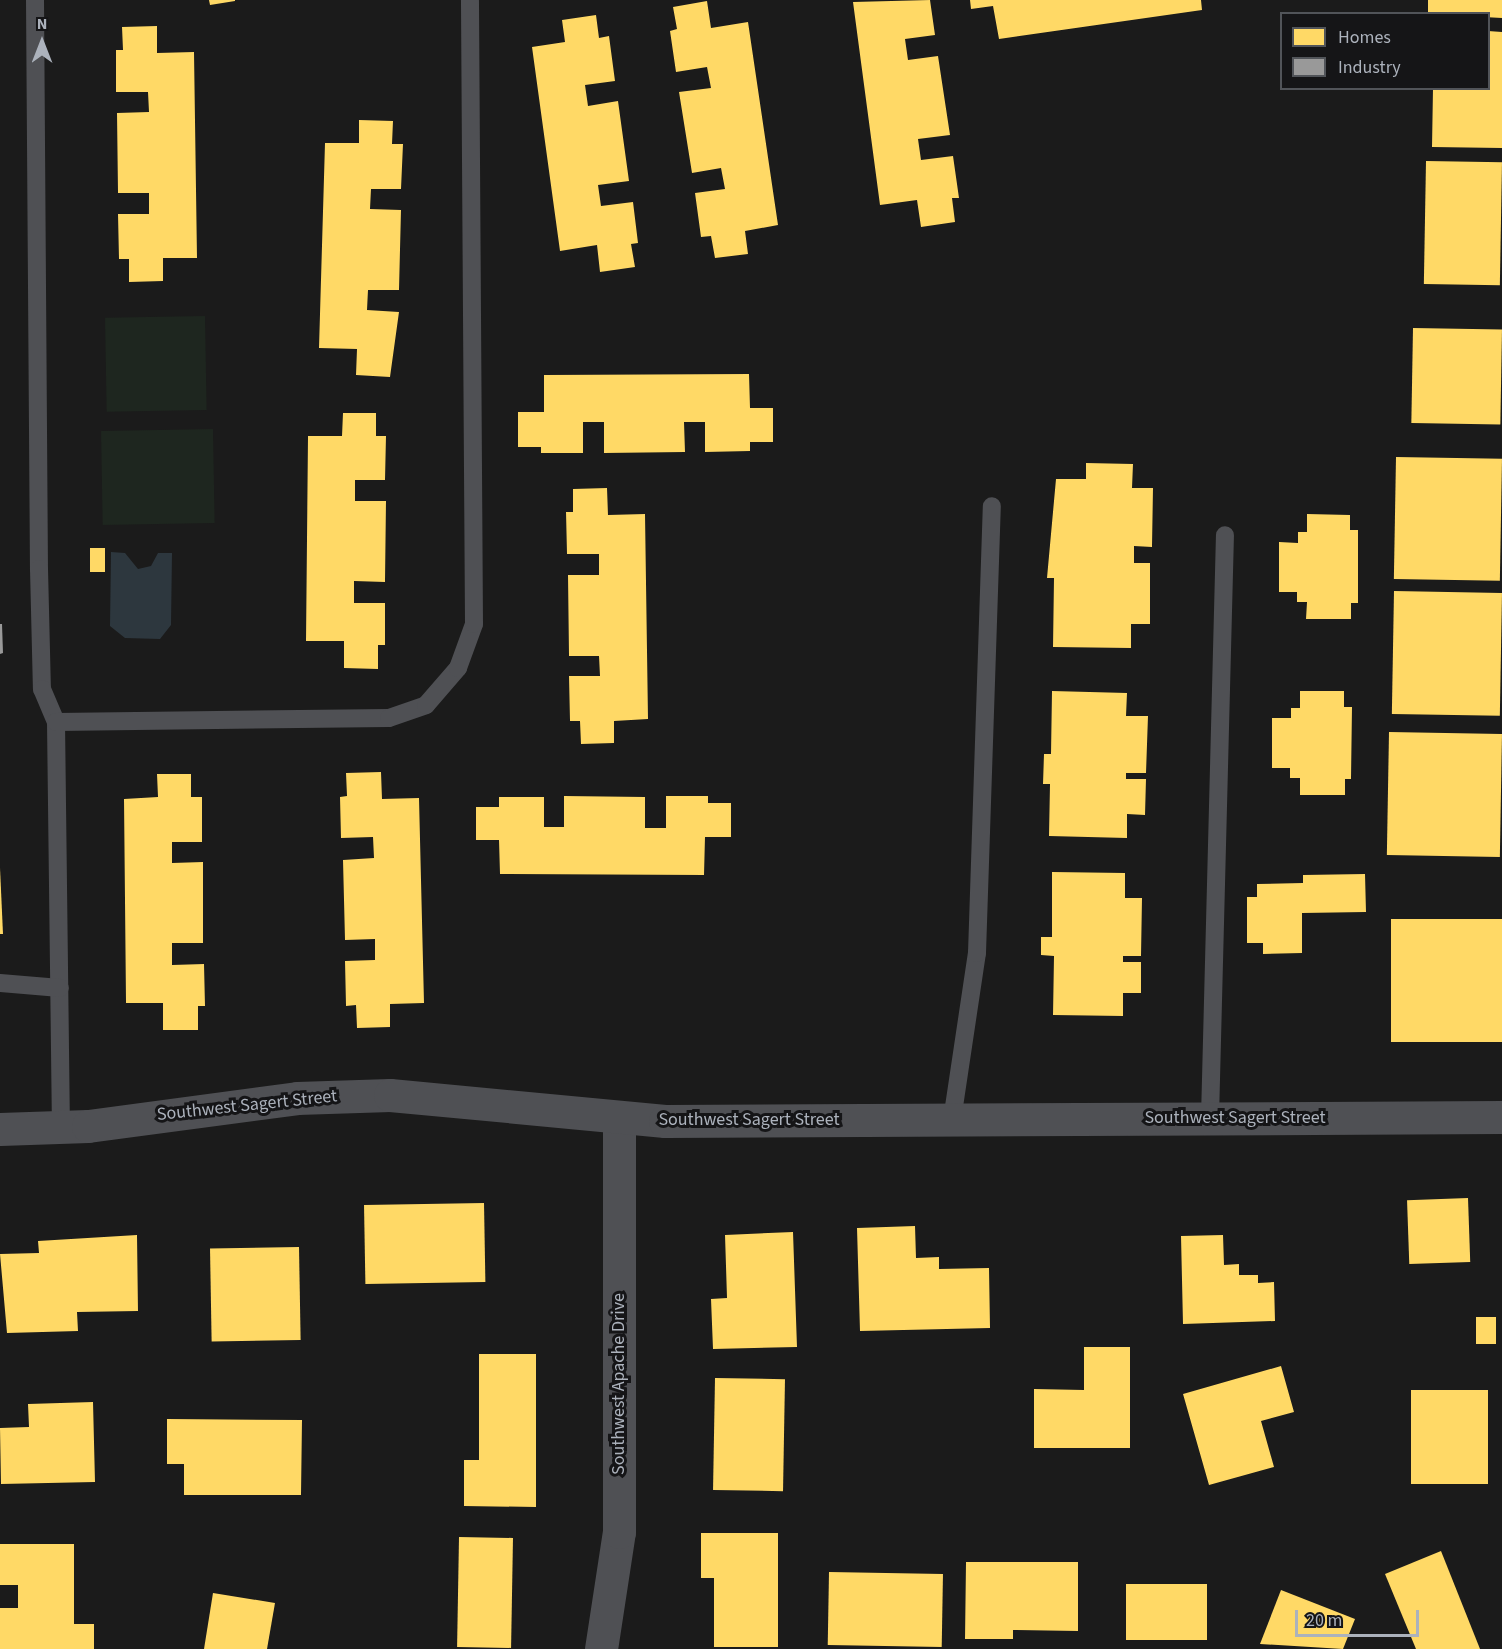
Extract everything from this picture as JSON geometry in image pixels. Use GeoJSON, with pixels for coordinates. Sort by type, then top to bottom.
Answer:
{"type":"FeatureCollection","features":[{"type":"Feature","properties":{"kind":"street","name":"Southwest Sagert Street"},"geometry":{"type":"LineString","coordinates":[[0,1129],[61,1127],[248,1102],[360,1095],[456,1097],[619,1118],[952,1120],[1502,1117]]}},
{"type":"Feature","properties":{"kind":"street","name":"Southwest Apache Drive"},"geometry":{"type":"LineString","coordinates":[[601,1649],[619,1532],[619,1118]]}},
{"type":"Feature","properties":{"kind":"lane"},"geometry":{"type":"LineString","coordinates":[[35,0],[42,689],[56,722],[61,1127]]}},
{"type":"Feature","properties":{"kind":"lane"},"geometry":{"type":"LineString","coordinates":[[56,722],[389,718],[426,705],[458,668],[474,624],[470,0]]}},
{"type":"Feature","properties":{"kind":"lane"},"geometry":{"type":"LineString","coordinates":[[952,1120],[977,953],[992,506]]}},
{"type":"Feature","properties":{"kind":"lane"},"geometry":{"type":"LineString","coordinates":[[1210,1118],[1225,535]]}},
{"type":"Feature","properties":{"kind":"lane"},"geometry":{"type":"LineString","coordinates":[[0,982],[60,988]]}},
{"type":"Feature","properties":{"kind":"shaded area"},"geometry":{"type":"Polygon","coordinates":[[[205,316],[207,410],[107,412],[105,318],[205,316]]]}},
{"type":"Feature","properties":{"kind":"shaded area"},"geometry":{"type":"Polygon","coordinates":[[[213,429],[215,523],[103,525],[101,431],[213,429]]]}},
{"type":"Feature","properties":{"kind":"shaded area"},"geometry":{"type":"Polygon","coordinates":[[[111,552],[125,553],[138,569],[151,566],[158,553],[172,553],[171,625],[160,639],[125,638],[110,626],[111,552]]]}},
{"type":"Feature","properties":{"kind":"building: Homes"},"geometry":{"type":"Polygon","coordinates":[[[209,0],[235,0],[235,1],[210,5],[209,0]]]}},
{"type":"Feature","properties":{"kind":"building: Homes"},"geometry":{"type":"Polygon","coordinates":[[[930,0],[935,35],[905,39],[908,60],[938,56],[950,135],[918,139],[921,160],[953,156],[959,198],[952,198],[955,222],[921,227],[917,200],[880,205],[853,2],[930,0]]]}},
{"type":"Feature","properties":{"kind":"building: Homes"},"geometry":{"type":"Polygon","coordinates":[[[970,0],[1201,0],[1202,10],[999,39],[993,6],[971,9],[970,0]]]}},
{"type":"Feature","properties":{"kind":"building: Homes"},"geometry":{"type":"Polygon","coordinates":[[[1428,0],[1502,0],[1502,18],[1490,17],[1490,12],[1428,12],[1428,0]]]}},
{"type":"Feature","properties":{"kind":"building: Homes"},"geometry":{"type":"Polygon","coordinates":[[[707,1],[711,28],[748,22],[778,225],[745,231],[748,254],[715,258],[711,236],[701,237],[695,193],[725,189],[721,168],[692,173],[679,92],[711,88],[707,67],[676,72],[670,31],[677,29],[673,7],[707,1]]]}},
{"type":"Feature","properties":{"kind":"building: Homes"},"geometry":{"type":"Polygon","coordinates":[[[596,15],[599,38],[609,36],[615,81],[585,85],[588,106],[618,101],[629,181],[598,185],[601,206],[633,202],[638,243],[631,244],[635,267],[600,272],[597,245],[560,251],[532,47],[565,42],[562,20],[596,15]]]}},
{"type":"Feature","properties":{"kind":"building: Homes"},"geometry":{"type":"Polygon","coordinates":[[[157,26],[157,53],[194,52],[197,258],[163,258],[163,281],[129,282],[129,259],[119,259],[118,214],[149,214],[149,193],[118,193],[117,113],[149,112],[148,92],[116,92],[116,50],[123,50],[122,27],[157,26]]]}},
{"type":"Feature","properties":{"kind":"building: Homes"},"geometry":{"type":"Polygon","coordinates":[[[1490,31],[1502,32],[1502,148],[1432,147],[1433,90],[1490,90],[1490,31]]]}},
{"type":"Feature","properties":{"kind":"building: Homes"},"geometry":{"type":"Polygon","coordinates":[[[359,120],[393,121],[392,144],[403,144],[401,189],[371,189],[370,209],[401,210],[399,290],[368,290],[367,310],[399,312],[390,377],[356,375],[357,349],[319,348],[325,143],[359,143],[359,120]]]}},
{"type":"Feature","properties":{"kind":"building: Homes"},"geometry":{"type":"Polygon","coordinates":[[[1426,161],[1502,162],[1500,285],[1424,284],[1426,161]]]}},
{"type":"Feature","properties":{"kind":"building: Homes"},"geometry":{"type":"Polygon","coordinates":[[[1413,328],[1502,330],[1500,425],[1411,423],[1413,328]]]}},
{"type":"Feature","properties":{"kind":"building: Homes"},"geometry":{"type":"Polygon","coordinates":[[[749,374],[750,408],[773,408],[773,442],[750,442],[750,451],[705,452],[705,422],[684,422],[685,452],[604,453],[604,422],[583,422],[583,453],[541,453],[541,447],[518,447],[518,412],[544,412],[544,375],[749,374]]]}},
{"type":"Feature","properties":{"kind":"building: Homes"},"geometry":{"type":"Polygon","coordinates":[[[343,413],[376,413],[376,436],[386,436],[385,480],[355,480],[355,501],[386,501],[385,582],[354,581],[354,603],[385,603],[385,645],[378,645],[378,669],[344,668],[344,641],[306,641],[308,436],[342,436],[343,413]]]}},
{"type":"Feature","properties":{"kind":"building: Homes"},"geometry":{"type":"Polygon","coordinates":[[[1396,457],[1502,459],[1500,581],[1394,579],[1396,457]]]}},
{"type":"Feature","properties":{"kind":"building: Homes"},"geometry":{"type":"Polygon","coordinates":[[[1086,463],[1133,464],[1132,488],[1153,488],[1152,547],[1134,546],[1134,563],[1150,563],[1150,624],[1131,624],[1131,648],[1053,647],[1054,578],[1047,578],[1056,479],[1086,479],[1086,463]]]}},
{"type":"Feature","properties":{"kind":"building: Homes"},"geometry":{"type":"Polygon","coordinates":[[[607,488],[608,515],[645,514],[648,719],[614,721],[614,743],[581,744],[580,721],[570,721],[569,676],[600,676],[599,656],[569,656],[568,575],[599,575],[599,554],[567,554],[566,512],[573,512],[573,489],[607,488]]]}},
{"type":"Feature","properties":{"kind":"building: Homes"},"geometry":{"type":"Polygon","coordinates":[[[1307,514],[1350,515],[1350,530],[1358,530],[1358,603],[1351,603],[1351,619],[1306,619],[1307,602],[1297,602],[1297,592],[1279,592],[1279,542],[1298,543],[1298,532],[1307,532],[1307,514]]]}},
{"type":"Feature","properties":{"kind":"building: Homes"},"geometry":{"type":"Polygon","coordinates":[[[90,548],[105,548],[105,572],[90,572],[90,548]]]}},
{"type":"Feature","properties":{"kind":"building: Homes"},"geometry":{"type":"Polygon","coordinates":[[[1394,591],[1502,593],[1500,716],[1392,714],[1394,591]]]}},
{"type":"Feature","properties":{"kind":"building: Homes"},"geometry":{"type":"Polygon","coordinates":[[[1052,691],[1127,693],[1126,716],[1148,716],[1146,773],[1126,773],[1126,779],[1146,779],[1145,815],[1127,814],[1127,838],[1049,836],[1050,784],[1043,784],[1044,754],[1051,754],[1052,691]]]}},
{"type":"Feature","properties":{"kind":"building: Homes"},"geometry":{"type":"Polygon","coordinates":[[[1300,691],[1344,691],[1344,707],[1352,707],[1351,779],[1345,779],[1345,795],[1300,795],[1300,778],[1290,778],[1290,768],[1272,768],[1272,718],[1291,718],[1291,708],[1300,708],[1300,691]]]}},
{"type":"Feature","properties":{"kind":"building: Homes"},"geometry":{"type":"Polygon","coordinates":[[[1389,732],[1502,734],[1500,857],[1387,855],[1389,732]]]}},
{"type":"Feature","properties":{"kind":"building: Homes"},"geometry":{"type":"Polygon","coordinates":[[[381,772],[382,799],[419,798],[424,1003],[390,1004],[390,1027],[357,1028],[356,1005],[346,1006],[345,961],[375,960],[375,939],[345,940],[343,860],[374,858],[373,837],[341,838],[340,797],[347,796],[346,773],[381,772]]]}},
{"type":"Feature","properties":{"kind":"building: Homes"},"geometry":{"type":"Polygon","coordinates":[[[157,774],[191,774],[191,797],[202,797],[202,842],[172,842],[172,863],[203,862],[203,943],[172,943],[172,965],[204,964],[205,1006],[198,1006],[198,1030],[163,1030],[163,1003],[126,1003],[124,799],[158,797],[157,774]]]}},
{"type":"Feature","properties":{"kind":"building: Homes"},"geometry":{"type":"Polygon","coordinates":[[[564,796],[645,797],[645,828],[666,828],[666,796],[708,796],[708,803],[731,803],[731,837],[705,837],[704,875],[500,874],[499,840],[476,840],[476,807],[499,807],[499,797],[544,797],[544,827],[564,827],[564,796]]]}},
{"type":"Feature","properties":{"kind":"building: Homes"},"geometry":{"type":"Polygon","coordinates":[[[0,868],[3,934],[0,934],[0,868]]]}},
{"type":"Feature","properties":{"kind":"building: Homes"},"geometry":{"type":"Polygon","coordinates":[[[1052,872],[1125,873],[1125,898],[1142,898],[1141,956],[1123,956],[1123,962],[1141,962],[1141,993],[1123,993],[1123,1016],[1053,1015],[1054,956],[1041,955],[1041,937],[1052,937],[1052,872]]]}},
{"type":"Feature","properties":{"kind":"building: Homes"},"geometry":{"type":"Polygon","coordinates":[[[1365,874],[1366,912],[1302,913],[1302,953],[1263,954],[1263,943],[1247,943],[1247,897],[1257,897],[1257,884],[1303,883],[1303,875],[1365,874]]]}},
{"type":"Feature","properties":{"kind":"building: Homes"},"geometry":{"type":"Polygon","coordinates":[[[1391,919],[1502,919],[1502,1042],[1391,1042],[1391,919]]]}},
{"type":"Feature","properties":{"kind":"building: Homes"},"geometry":{"type":"Polygon","coordinates":[[[1468,1198],[1470,1262],[1409,1264],[1407,1200],[1468,1198]]]}},
{"type":"Feature","properties":{"kind":"building: Homes"},"geometry":{"type":"Polygon","coordinates":[[[484,1203],[485,1282],[365,1284],[364,1205],[484,1203]]]}},
{"type":"Feature","properties":{"kind":"building: Homes"},"geometry":{"type":"Polygon","coordinates":[[[915,1226],[916,1258],[939,1257],[939,1269],[989,1268],[990,1328],[860,1331],[857,1228],[915,1226]]]}},
{"type":"Feature","properties":{"kind":"building: Homes"},"geometry":{"type":"Polygon","coordinates":[[[793,1232],[797,1347],[713,1349],[711,1299],[727,1298],[725,1235],[793,1232]]]}},
{"type":"Feature","properties":{"kind":"building: Homes"},"geometry":{"type":"Polygon","coordinates":[[[137,1235],[138,1311],[77,1312],[78,1331],[7,1333],[0,1254],[39,1253],[38,1241],[137,1235]]]}},
{"type":"Feature","properties":{"kind":"building: Homes"},"geometry":{"type":"Polygon","coordinates":[[[1223,1235],[1224,1265],[1239,1264],[1239,1275],[1258,1275],[1258,1283],[1274,1282],[1275,1321],[1183,1324],[1181,1236],[1223,1235]]]}},
{"type":"Feature","properties":{"kind":"building: Homes"},"geometry":{"type":"Polygon","coordinates":[[[299,1247],[301,1340],[212,1342],[210,1249],[299,1247]]]}},
{"type":"Feature","properties":{"kind":"building: Homes"},"geometry":{"type":"Polygon","coordinates":[[[1476,1317],[1496,1317],[1496,1344],[1476,1344],[1476,1317]]]}},
{"type":"Feature","properties":{"kind":"building: Homes"},"geometry":{"type":"Polygon","coordinates":[[[1084,1347],[1130,1347],[1130,1448],[1034,1448],[1034,1389],[1084,1390],[1084,1347]]]}},
{"type":"Feature","properties":{"kind":"building: Homes"},"geometry":{"type":"Polygon","coordinates":[[[479,1354],[536,1354],[536,1507],[464,1506],[464,1460],[479,1460],[479,1354]]]}},
{"type":"Feature","properties":{"kind":"building: Homes"},"geometry":{"type":"Polygon","coordinates":[[[1281,1366],[1294,1412],[1261,1421],[1274,1467],[1209,1485],[1183,1394],[1281,1366]]]}},
{"type":"Feature","properties":{"kind":"building: Homes"},"geometry":{"type":"Polygon","coordinates":[[[715,1378],[785,1379],[783,1491],[713,1490],[715,1378]]]}},
{"type":"Feature","properties":{"kind":"building: Homes"},"geometry":{"type":"Polygon","coordinates":[[[1411,1390],[1488,1390],[1488,1484],[1411,1484],[1411,1390]]]}},
{"type":"Feature","properties":{"kind":"building: Homes"},"geometry":{"type":"Polygon","coordinates":[[[93,1402],[95,1482],[1,1484],[0,1428],[29,1427],[28,1404],[93,1402]]]}},
{"type":"Feature","properties":{"kind":"building: Homes"},"geometry":{"type":"Polygon","coordinates":[[[167,1419],[302,1420],[301,1495],[184,1495],[184,1464],[167,1464],[167,1419]]]}},
{"type":"Feature","properties":{"kind":"building: Homes"},"geometry":{"type":"Polygon","coordinates":[[[701,1533],[778,1533],[778,1647],[714,1647],[714,1578],[701,1578],[701,1533]]]}},
{"type":"Feature","properties":{"kind":"building: Homes"},"geometry":{"type":"Polygon","coordinates":[[[459,1537],[513,1538],[511,1648],[457,1647],[459,1537]]]}},
{"type":"Feature","properties":{"kind":"building: Homes"},"geometry":{"type":"Polygon","coordinates":[[[0,1544],[74,1544],[74,1624],[94,1624],[94,1649],[0,1649],[0,1608],[18,1608],[18,1585],[0,1585],[0,1544]]]}},
{"type":"Feature","properties":{"kind":"building: Homes"},"geometry":{"type":"Polygon","coordinates":[[[1441,1551],[1480,1649],[1416,1649],[1385,1574],[1441,1551]]]}},
{"type":"Feature","properties":{"kind":"building: Homes"},"geometry":{"type":"Polygon","coordinates":[[[966,1562],[1078,1562],[1078,1631],[1013,1630],[1013,1639],[965,1639],[966,1562]]]}},
{"type":"Feature","properties":{"kind":"building: Homes"},"geometry":{"type":"Polygon","coordinates":[[[829,1572],[943,1574],[942,1647],[828,1645],[829,1572]]]}},
{"type":"Feature","properties":{"kind":"building: Homes"},"geometry":{"type":"Polygon","coordinates":[[[1126,1584],[1207,1584],[1207,1640],[1126,1640],[1126,1584]]]}},
{"type":"Feature","properties":{"kind":"building: Homes"},"geometry":{"type":"Polygon","coordinates":[[[1281,1590],[1355,1619],[1343,1649],[1260,1644],[1281,1590]]]}},
{"type":"Feature","properties":{"kind":"building: Homes"},"geometry":{"type":"Polygon","coordinates":[[[213,1593],[275,1603],[267,1649],[204,1649],[213,1593]]]}},
{"type":"Feature","properties":{"kind":"building: Industry"},"geometry":{"type":"Polygon","coordinates":[[[0,624],[2,624],[3,653],[0,654],[0,624]]]}}]}
